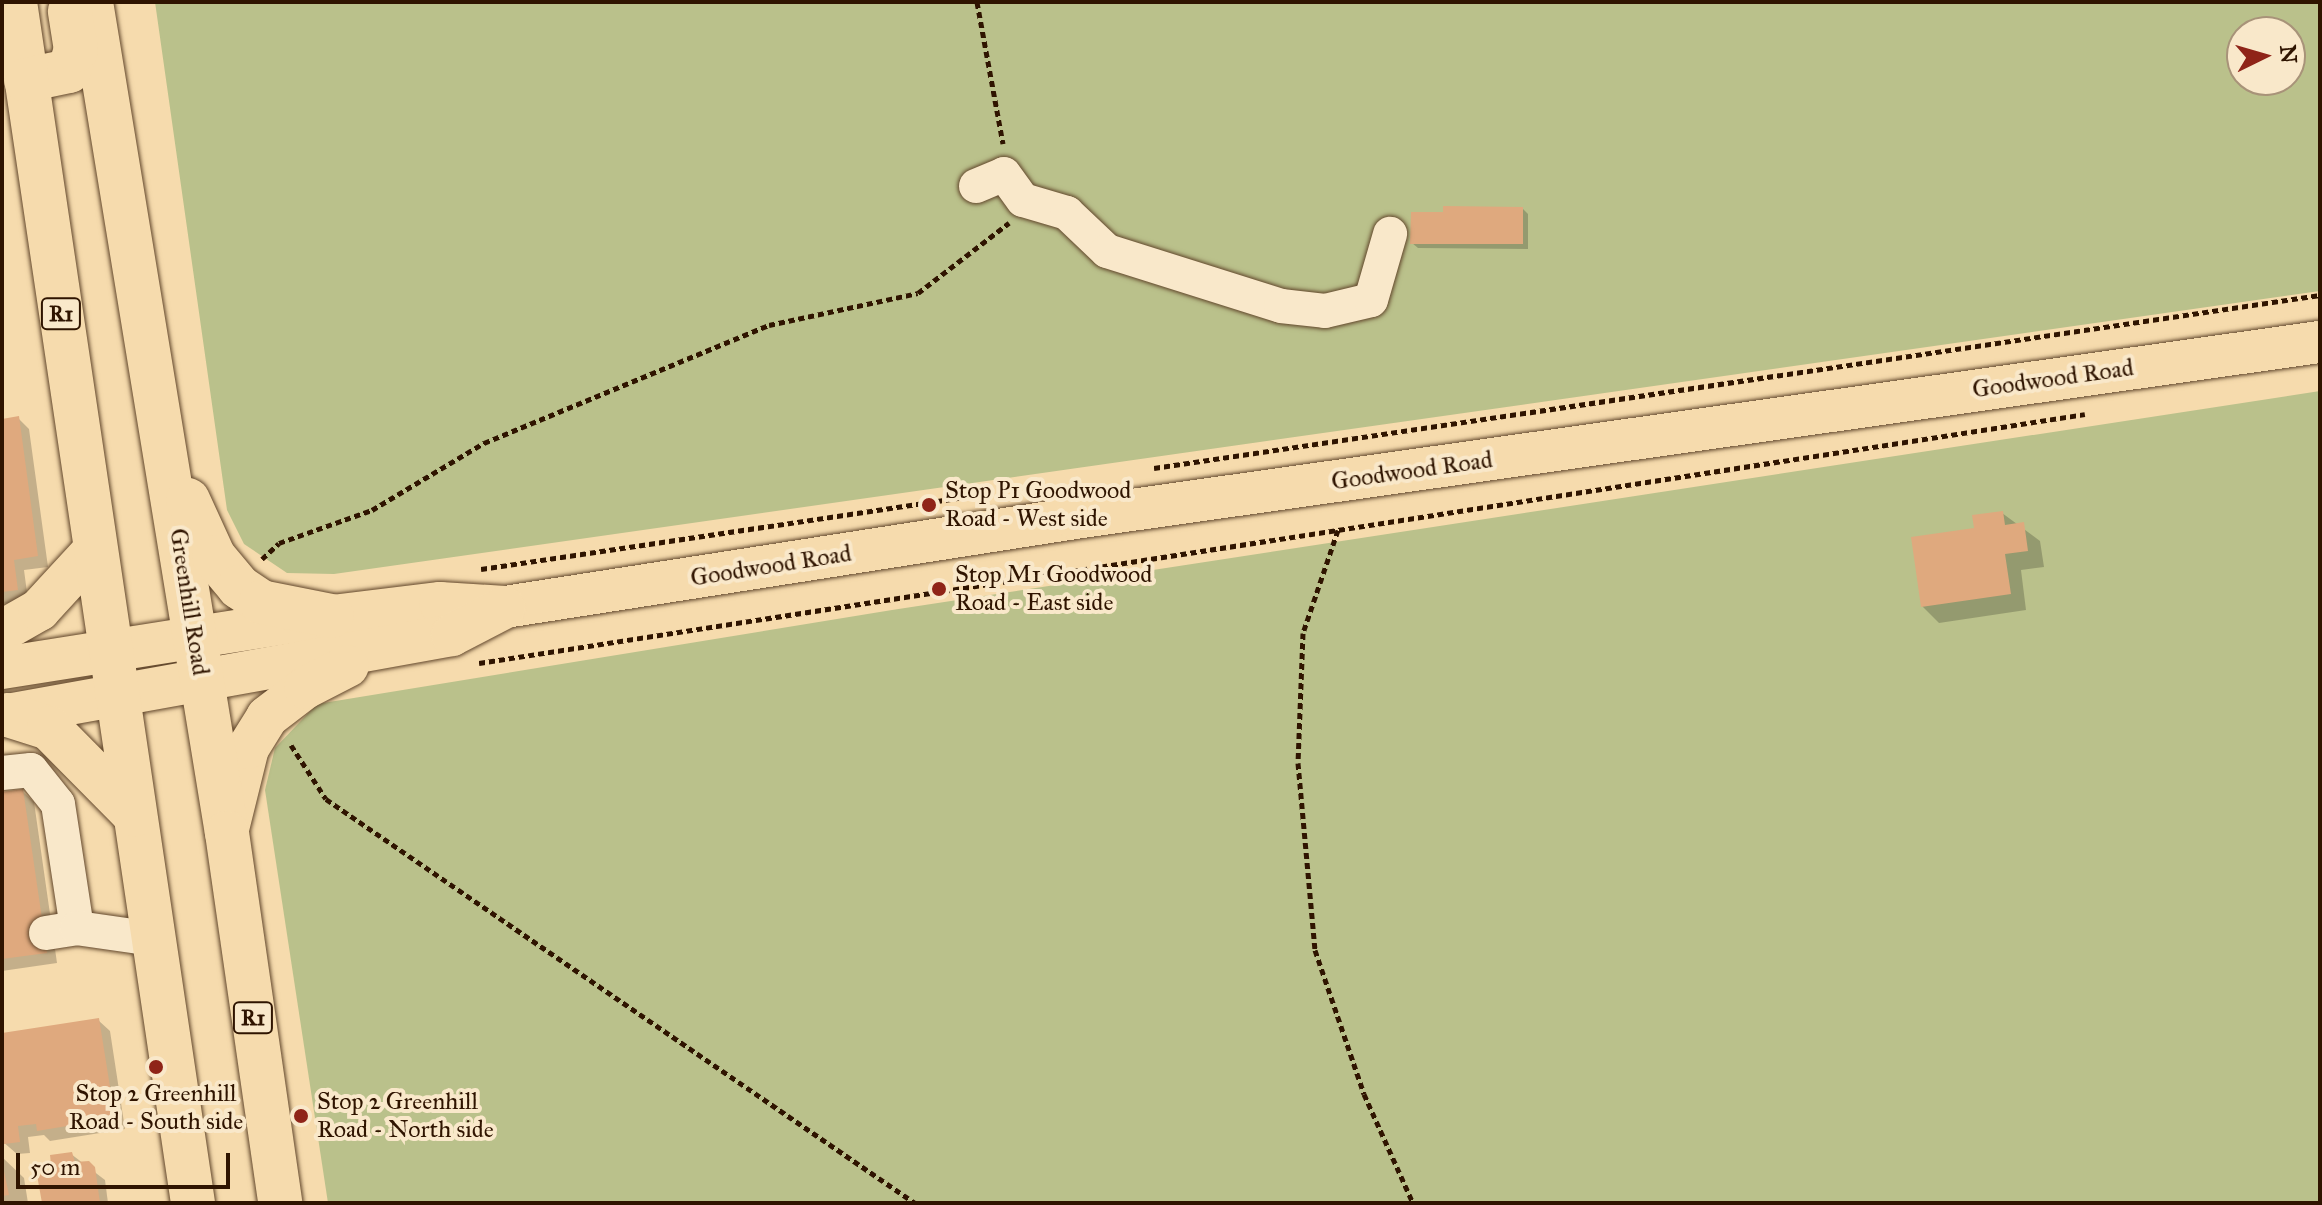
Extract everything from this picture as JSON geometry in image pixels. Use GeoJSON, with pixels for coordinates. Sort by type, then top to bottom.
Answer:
{"type":"FeatureCollection","features":[{"type":"Feature","properties":{"kind":"highway","name":"R1"},"geometry":{"type":"LineString","coordinates":[[15,2],[193,1203]]}},
{"type":"Feature","properties":{"kind":"highway"},"geometry":{"type":"LineString","coordinates":[[26,80],[69,71],[76,50],[69,2]]}},
{"type":"Feature","properties":{"kind":"highway","name":"Greenhill Road"},"geometry":{"type":"LineString","coordinates":[[91,2],[227,833],[280,1203]]}},
{"type":"Feature","properties":{"kind":"highway"},"geometry":{"type":"LineString","coordinates":[[162,434],[214,557],[239,587],[261,602],[332,616]]}},
{"type":"Feature","properties":{"kind":"highway"},"geometry":{"type":"LineString","coordinates":[[5,716],[49,728],[135,815]]}},
{"type":"Feature","properties":{"kind":"main road","name":"Goodwood Road"},"geometry":{"type":"LineString","coordinates":[[2,668],[332,616],[440,603],[505,607],[1075,518],[2320,342]]}},
{"type":"Feature","properties":{"kind":"main road"},"geometry":{"type":"LineString","coordinates":[[2,631],[39,610],[95,549]]}},
{"type":"Feature","properties":{"kind":"main road","name":"Goodwood Road"},"geometry":{"type":"LineString","coordinates":[[5,716],[452,635],[505,607]]}},
{"type":"Feature","properties":{"kind":"main road"},"geometry":{"type":"LineString","coordinates":[[227,833],[248,748],[267,717],[305,688],[382,649]]}},
{"type":"Feature","properties":{"kind":"lane"},"geometry":{"type":"LineString","coordinates":[[976,186],[1004,174],[1023,200],[1067,213],[1107,251],[1135,263],[1281,306],[1325,311],[1371,300],[1390,234]]}},
{"type":"Feature","properties":{"kind":"lane"},"geometry":{"type":"LineString","coordinates":[[2,773],[31,770],[58,804],[62,930],[153,939]]}},
{"type":"Feature","properties":{"kind":"path"},"geometry":{"type":"LineString","coordinates":[[254,568],[279,543],[357,518],[484,443],[792,316],[918,293],[1009,222],[1023,200],[1023,177],[1003,147],[977,2]]}},
{"type":"Feature","properties":{"kind":"path"},"geometry":{"type":"LineString","coordinates":[[1146,469],[2320,295]]}},
{"type":"Feature","properties":{"kind":"path"},"geometry":{"type":"LineString","coordinates":[[465,665],[2102,411]]}},
{"type":"Feature","properties":{"kind":"path"},"geometry":{"type":"LineString","coordinates":[[469,571],[989,493]]}},
{"type":"Feature","properties":{"kind":"path"},"geometry":{"type":"LineString","coordinates":[[1338,530],[1303,633],[1298,763],[1315,950],[1364,1094],[1413,1203]]}},
{"type":"Feature","properties":{"kind":"path"},"geometry":{"type":"LineString","coordinates":[[280,735],[302,755],[326,799],[915,1203]]}},
{"type":"Feature","properties":{"kind":"green space"},"geometry":{"type":"Polygon","coordinates":[[[155,2],[2320,2],[2320,291],[334,574],[287,573],[244,544],[227,510],[155,2]]]}},
{"type":"Feature","properties":{"kind":"green space"},"geometry":{"type":"Polygon","coordinates":[[[2320,391],[2320,1203],[328,1203],[265,790],[275,748],[317,704],[892,610],[2320,391]]]}},
{"type":"Feature","properties":{"kind":"building"},"geometry":{"type":"Polygon","coordinates":[[[1443,206],[1523,207],[1523,244],[1410,244],[1411,212],[1443,212],[1443,206]]]}},
{"type":"Feature","properties":{"kind":"building"},"geometry":{"type":"Polygon","coordinates":[[[19,416],[38,556],[14,560],[18,590],[2,592],[2,419],[19,416]]]}},
{"type":"Feature","properties":{"kind":"building"},"geometry":{"type":"Polygon","coordinates":[[[2003,511],[2005,525],[2024,522],[2028,551],[2005,554],[2011,594],[1921,607],[1911,537],[1974,528],[1972,515],[2003,511]]]}},
{"type":"Feature","properties":{"kind":"building"},"geometry":{"type":"Polygon","coordinates":[[[23,789],[47,953],[2,959],[2,792],[23,789]]]}},
{"type":"Feature","properties":{"kind":"building"},"geometry":{"type":"Polygon","coordinates":[[[99,1018],[115,1118],[37,1131],[36,1124],[18,1126],[20,1142],[4,1144],[2,1033],[99,1018]]]}},
{"type":"Feature","properties":{"kind":"building"},"geometry":{"type":"Polygon","coordinates":[[[72,1152],[75,1162],[89,1161],[95,1167],[100,1203],[42,1203],[37,1175],[52,1173],[50,1155],[72,1152]]]}},
{"type":"Feature","properties":{"kind":"building"},"geometry":{"type":"Polygon","coordinates":[[[2,1162],[9,1195],[2,1196],[2,1162]]]}},
{"type":"Feature","properties":{"kind":"place","name":"Stop P1 Goodwood Road - West side"},"geometry":{"type":"Point","coordinates":[929,505]}},
{"type":"Feature","properties":{"kind":"place","name":"Stop M1 Goodwood Road - East side"},"geometry":{"type":"Point","coordinates":[939,589]}},
{"type":"Feature","properties":{"kind":"place","name":"Stop 2 Greenhill Road - South side"},"geometry":{"type":"Point","coordinates":[156,1067]}},
{"type":"Feature","properties":{"kind":"place","name":"Stop 2 Greenhill Road - North side"},"geometry":{"type":"Point","coordinates":[301,1116]}}]}
